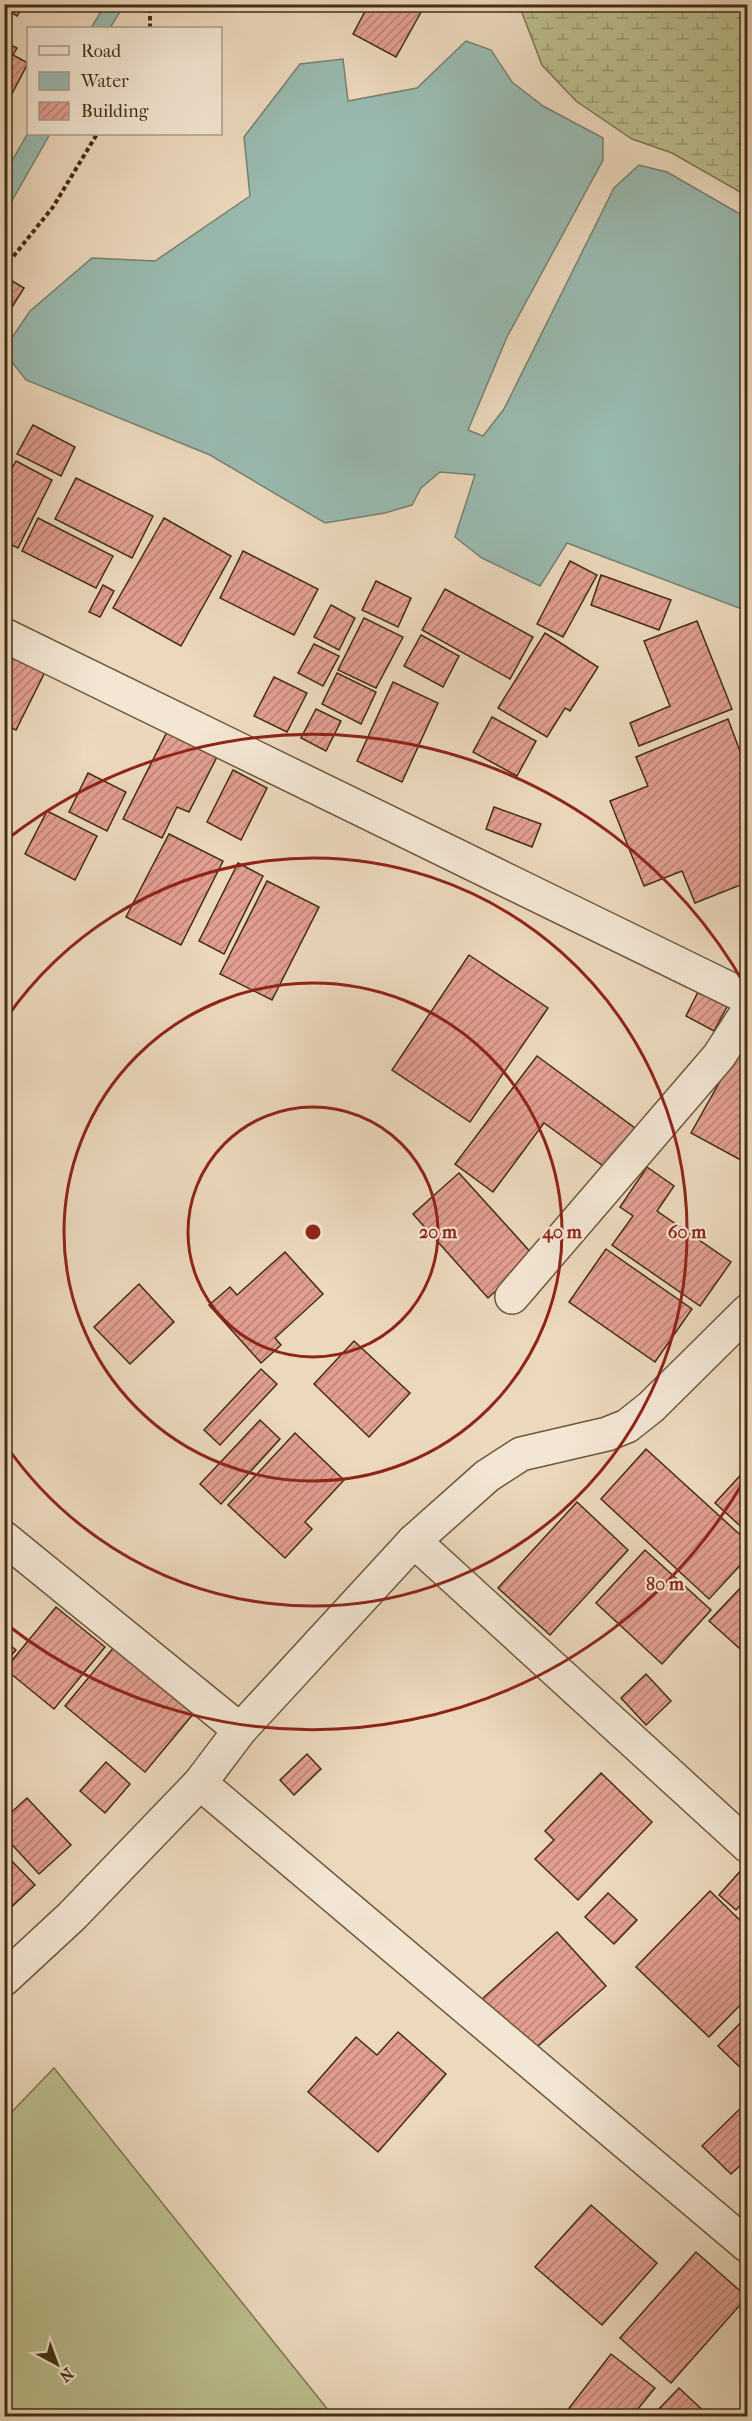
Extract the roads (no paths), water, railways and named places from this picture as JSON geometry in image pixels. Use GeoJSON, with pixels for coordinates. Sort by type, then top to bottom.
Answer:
{"type":"FeatureCollection","features":[{"type":"Feature","properties":{"kind":"street"},"geometry":{"type":"LineString","coordinates":[[4,635],[747,998]]}},
{"type":"Feature","properties":{"kind":"street"},"geometry":{"type":"LineString","coordinates":[[512,1297],[719,1056],[747,1011]]}},
{"type":"Feature","properties":{"kind":"street"},"geometry":{"type":"LineString","coordinates":[[4,1980],[72,1916],[200,1783],[240,1730],[414,1541],[487,1476],[521,1454],[607,1434],[627,1426],[651,1407],[747,1311]]}},
{"type":"Feature","properties":{"kind":"street"},"geometry":{"type":"LineString","coordinates":[[4,1538],[240,1730]]}},
{"type":"Feature","properties":{"kind":"street"},"geometry":{"type":"LineString","coordinates":[[414,1541],[747,1846]]}},
{"type":"Feature","properties":{"kind":"street"},"geometry":{"type":"LineString","coordinates":[[200,1783],[747,2246]]}},
{"type":"Feature","properties":{"kind":"water"},"geometry":{"type":"Polygon","coordinates":[[[105,5],[124,5],[111,27],[92,27],[105,5]]]}},
{"type":"Feature","properties":{"kind":"water"},"geometry":{"type":"Polygon","coordinates":[[[466,41],[491,50],[512,82],[543,106],[603,138],[603,160],[507,337],[468,430],[483,436],[504,409],[614,188],[639,165],[667,172],[747,218],[747,611],[567,543],[540,586],[482,558],[455,537],[475,475],[440,472],[421,488],[412,505],[385,513],[325,523],[210,455],[26,380],[5,353],[5,348],[30,311],[92,258],[155,261],[250,196],[244,137],[300,64],[343,59],[348,101],[417,88],[466,41]]]}},
{"type":"Feature","properties":{"kind":"water"},"geometry":{"type":"Polygon","coordinates":[[[27,135],[49,135],[5,213],[5,173],[27,135]]]}}]}
